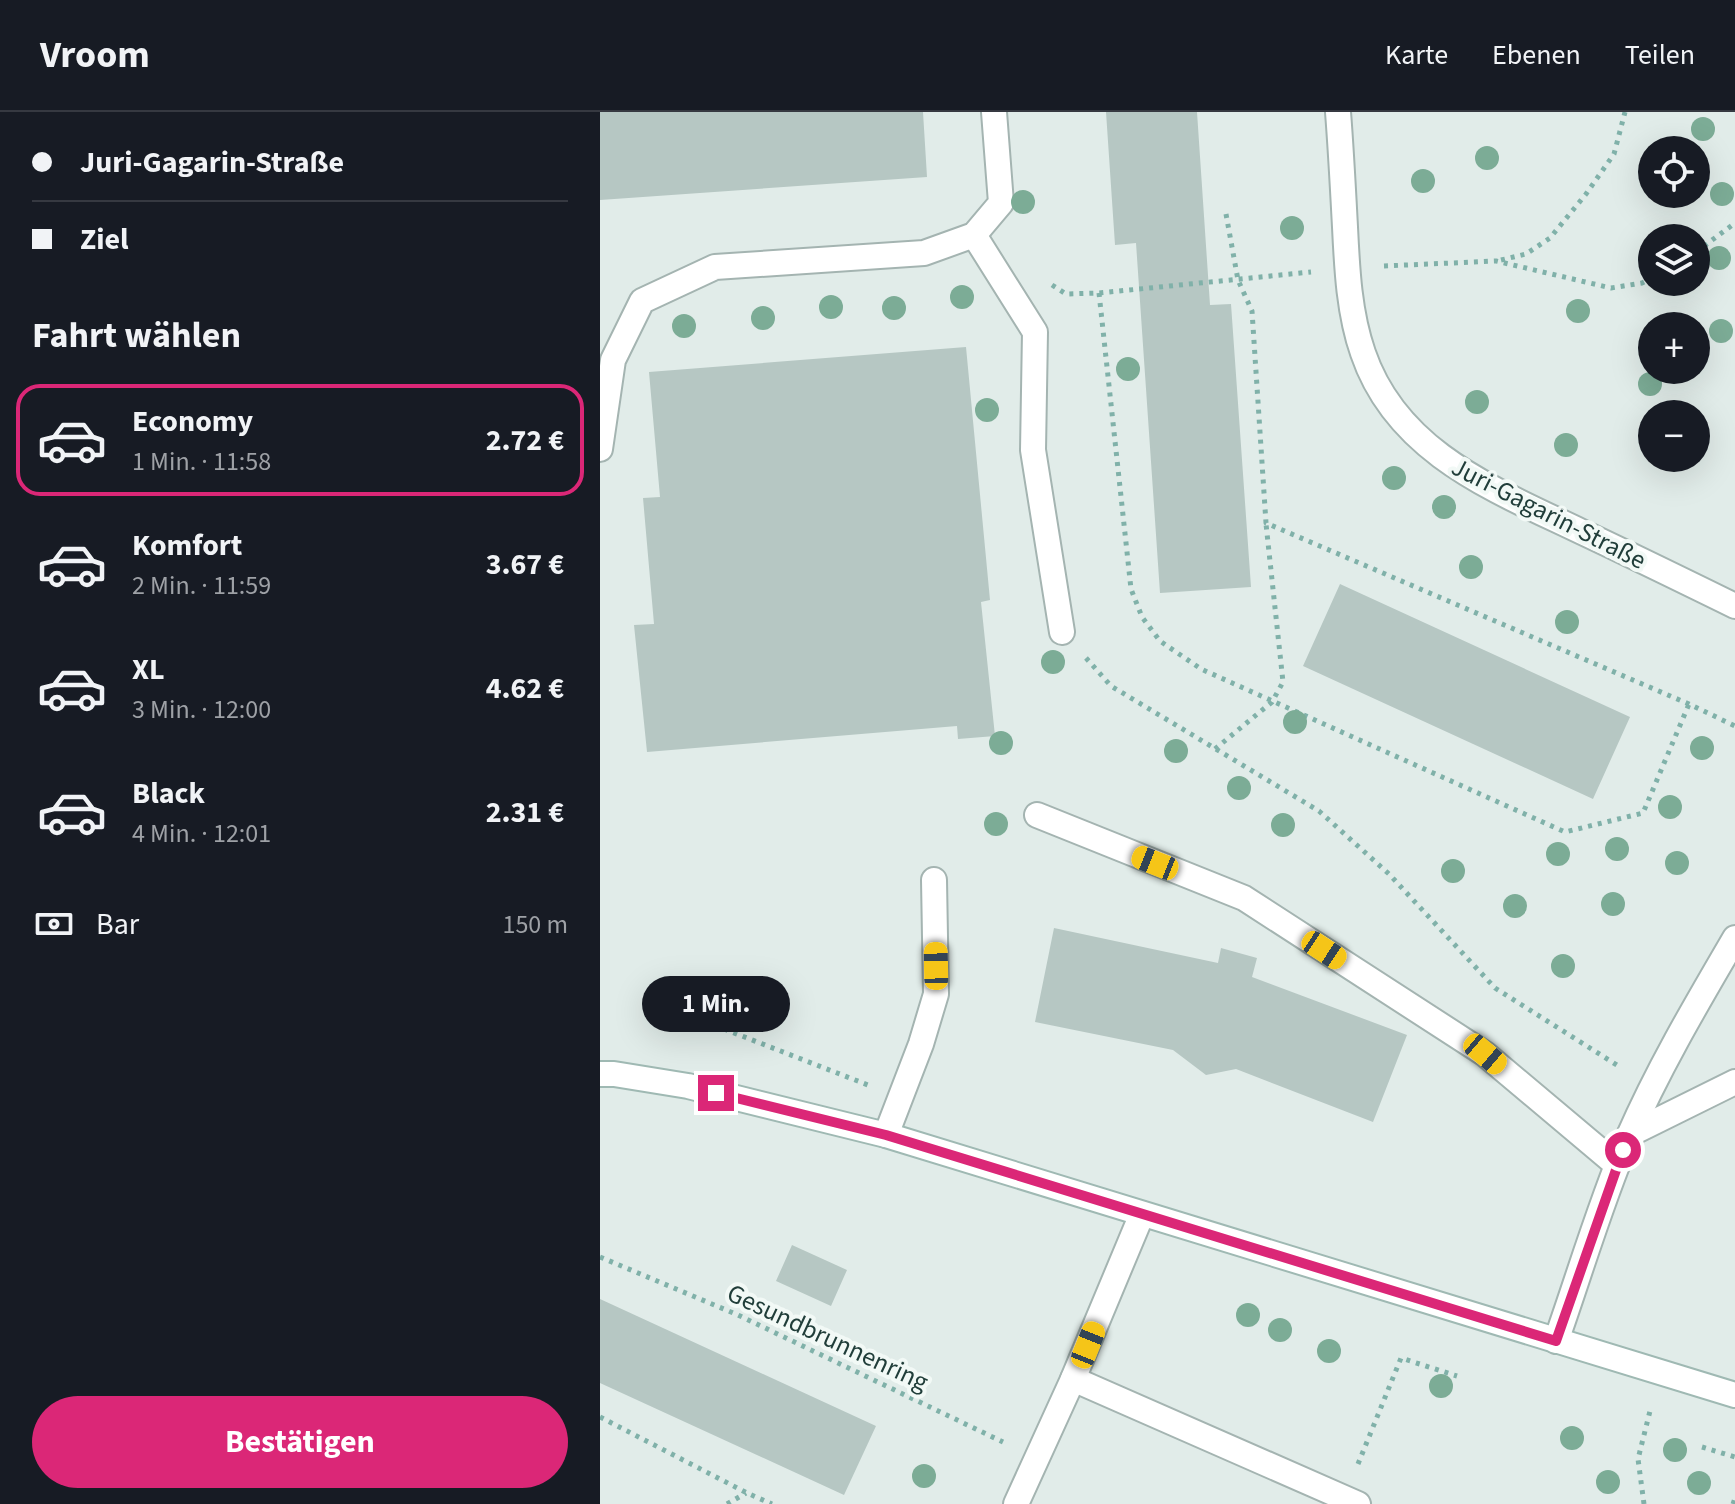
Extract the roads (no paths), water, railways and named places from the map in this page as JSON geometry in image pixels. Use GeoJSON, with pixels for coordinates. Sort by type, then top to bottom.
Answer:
{"type":"FeatureCollection","features":[{"type":"Feature","properties":{"kind":"street"},"geometry":{"type":"LineString","coordinates":[[600,449],[613,360],[642,301],[715,267],[924,253],[974,235],[1001,203],[994,112]]}},
{"type":"Feature","properties":{"kind":"street","name":"Juri-Gagarin-Straße"},"geometry":{"type":"LineString","coordinates":[[1338,112],[1350,293],[1363,353],[1390,404],[1432,450],[1486,486],[1735,606]]}},
{"type":"Feature","properties":{"kind":"street"},"geometry":{"type":"LineString","coordinates":[[974,235],[1035,332],[1033,450],[1062,632]]}},
{"type":"Feature","properties":{"kind":"street"},"geometry":{"type":"LineString","coordinates":[[1037,815],[1244,898],[1482,1059],[1617,1165]]}},
{"type":"Feature","properties":{"kind":"street"},"geometry":{"type":"LineString","coordinates":[[886,1135],[921,1044],[936,994],[934,880]]}},
{"type":"Feature","properties":{"kind":"street"},"geometry":{"type":"LineString","coordinates":[[1556,1341],[1630,1134],[1683,1027],[1735,938]]}},
{"type":"Feature","properties":{"kind":"street"},"geometry":{"type":"LineString","coordinates":[[600,1074],[688,1086],[886,1135],[1735,1395]]}},
{"type":"Feature","properties":{"kind":"street"},"geometry":{"type":"LineString","coordinates":[[1630,1134],[1735,1082]]}},
{"type":"Feature","properties":{"kind":"street"},"geometry":{"type":"LineString","coordinates":[[1016,1504],[1073,1379],[1142,1214]]}},
{"type":"Feature","properties":{"kind":"street"},"geometry":{"type":"LineString","coordinates":[[1073,1379],[1351,1501]]}}]}
